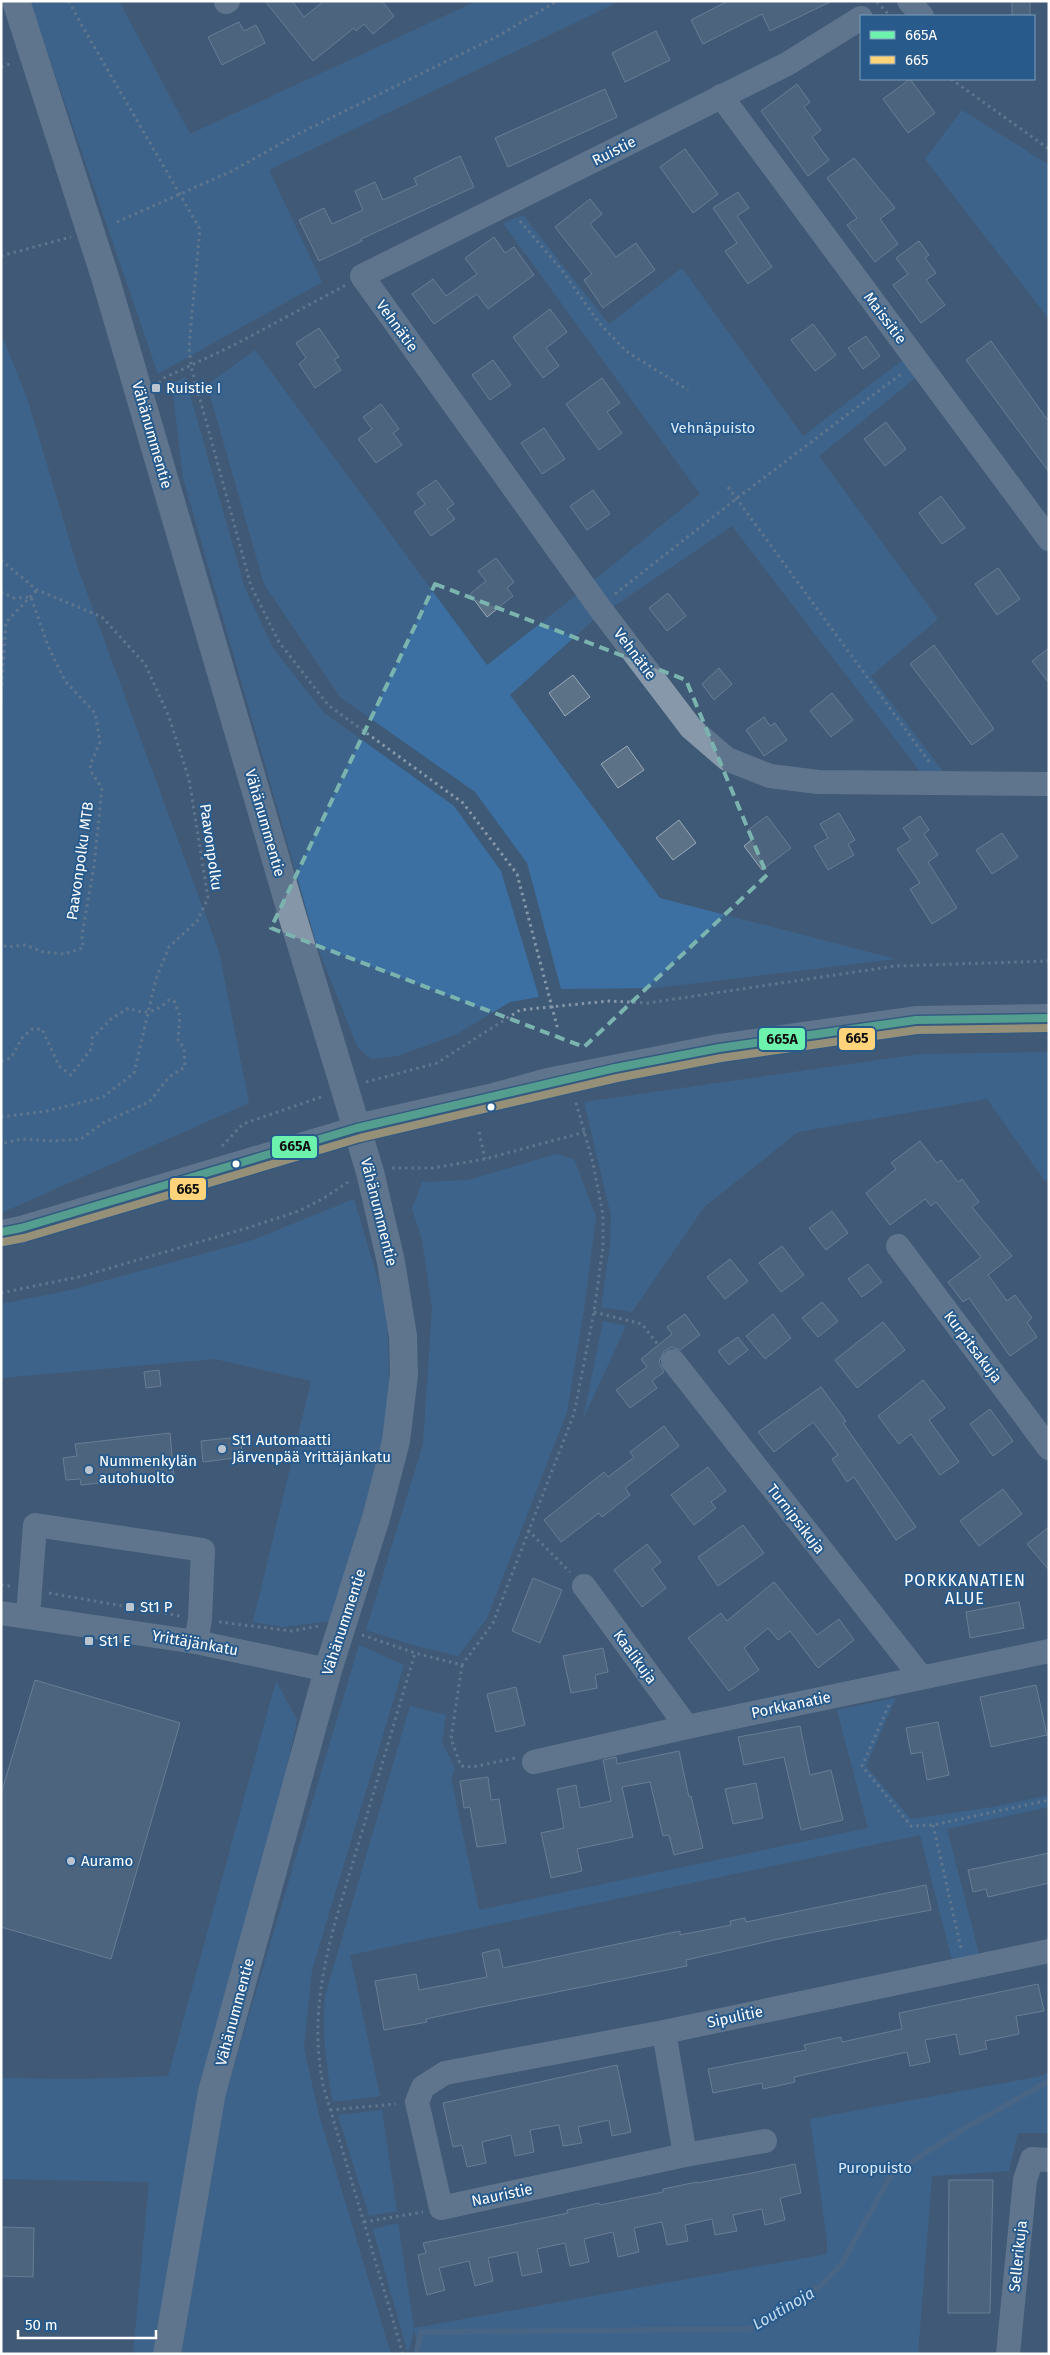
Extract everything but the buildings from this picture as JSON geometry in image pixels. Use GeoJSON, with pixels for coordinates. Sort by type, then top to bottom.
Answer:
{"type":"FeatureCollection","features":[{"type":"Feature","properties":{"kind":"main road","name":"Vähänummentie"},"geometry":{"type":"LineString","coordinates":[[16,1],[106,277],[293,918],[370,1172],[401,1313],[404,1375],[396,1441],[376,1518],[328,1670],[212,2092],[167,2354]]}},
{"type":"Feature","properties":{"kind":"main road"},"geometry":{"type":"LineString","coordinates":[[357,1128],[490,1098],[567,1078],[719,1048],[916,1020],[1049,1018]]}},
{"type":"Feature","properties":{"kind":"street","name":"Ruistie"},"geometry":{"type":"LineString","coordinates":[[864,15],[874,1]]}},
{"type":"Feature","properties":{"kind":"street"},"geometry":{"type":"LineString","coordinates":[[909,1],[921,15]]}},
{"type":"Feature","properties":{"kind":"street","name":"Ruistie"},"geometry":{"type":"LineString","coordinates":[[362,276],[787,64],[860,18]]}},
{"type":"Feature","properties":{"kind":"street","name":"Maissitie"},"geometry":{"type":"LineString","coordinates":[[721,96],[1049,539]]}},
{"type":"Feature","properties":{"kind":"street","name":"Vehnätie"},"geometry":{"type":"LineString","coordinates":[[362,276],[599,607],[691,728],[727,759],[770,776],[818,782],[1049,784]]}},
{"type":"Feature","properties":{"kind":"street"},"geometry":{"type":"LineString","coordinates":[[1,1232],[21,1228],[357,1128]]}},
{"type":"Feature","properties":{"kind":"street","name":"Kurpitsakuja"},"geometry":{"type":"LineString","coordinates":[[898,1246],[1049,1448]]}},
{"type":"Feature","properties":{"kind":"street","name":"Turnipsikuja"},"geometry":{"type":"LineString","coordinates":[[673,1361],[910,1679]]}},
{"type":"Feature","properties":{"kind":"street"},"geometry":{"type":"LineString","coordinates":[[28,1616],[36,1525],[203,1550],[200,1619],[196,1642]]}},
{"type":"Feature","properties":{"kind":"street","name":"Kaalikuja"},"geometry":{"type":"LineString","coordinates":[[584,1586],[687,1727]]}},
{"type":"Feature","properties":{"kind":"street","name":"Yrittäjänkatu"},"geometry":{"type":"LineString","coordinates":[[1,1613],[196,1642],[328,1670]]}},
{"type":"Feature","properties":{"kind":"street","name":"Porkkanatie"},"geometry":{"type":"LineString","coordinates":[[534,1762],[687,1727],[1049,1651]]}},
{"type":"Feature","properties":{"kind":"street","name":"Sipulitie"},"geometry":{"type":"LineString","coordinates":[[420,2095],[445,2073],[664,2032],[1049,1951]]}},
{"type":"Feature","properties":{"kind":"street"},"geometry":{"type":"LineString","coordinates":[[664,2032],[686,2155]]}},
{"type":"Feature","properties":{"kind":"street"},"geometry":{"type":"LineString","coordinates":[[420,2095],[441,2208]]}},
{"type":"Feature","properties":{"kind":"street","name":"Nauristie"},"geometry":{"type":"LineString","coordinates":[[441,2208],[686,2155],[765,2141]]}},
{"type":"Feature","properties":{"kind":"street","name":"Sellerikuja"},"geometry":{"type":"LineString","coordinates":[[1008,2354],[1025,2180],[1040,2159]]}},
{"type":"Feature","properties":{"kind":"path"},"geometry":{"type":"LineString","coordinates":[[70,1],[81,24],[200,228],[189,346],[190,366],[251,586],[279,642],[328,705],[463,803],[517,874],[558,1030]]}},
{"type":"Feature","properties":{"kind":"path"},"geometry":{"type":"LineString","coordinates":[[117,222],[182,195],[232,171],[298,134],[500,35],[557,1]]}},
{"type":"Feature","properties":{"kind":"path"},"geometry":{"type":"LineString","coordinates":[[874,1],[889,15]]}},
{"type":"Feature","properties":{"kind":"path"},"geometry":{"type":"LineString","coordinates":[[952,80],[1049,149]]}},
{"type":"Feature","properties":{"kind":"path"},"geometry":{"type":"LineString","coordinates":[[504,206],[518,219],[561,269],[606,330],[626,351],[688,390]]}},
{"type":"Feature","properties":{"kind":"path"},"geometry":{"type":"LineString","coordinates":[[1,256],[74,236]]}},
{"type":"Feature","properties":{"kind":"path"},"geometry":{"type":"LineString","coordinates":[[156,388],[164,378],[362,276]]}},
{"type":"Feature","properties":{"kind":"path"},"geometry":{"type":"LineString","coordinates":[[599,607],[736,499],[918,362]]}},
{"type":"Feature","properties":{"kind":"path"},"geometry":{"type":"LineString","coordinates":[[728,487],[945,784]]}},
{"type":"Feature","properties":{"kind":"path","name":"Paavonpolku"},"geometry":{"type":"LineString","coordinates":[[1,560],[37,590],[102,617],[145,664],[169,717],[189,779],[208,898],[196,920],[169,947],[156,979],[134,1073],[103,1097],[47,1111],[1,1117]]}},
{"type":"Feature","properties":{"kind":"path"},"geometry":{"type":"LineString","coordinates":[[2,696],[6,622],[37,590]]}},
{"type":"Feature","properties":{"kind":"path"},"geometry":{"type":"LineString","coordinates":[[1,592],[14,598],[31,597]]}},
{"type":"Feature","properties":{"kind":"path","name":"Paavonpolku MTB"},"geometry":{"type":"LineString","coordinates":[[1,944],[7,947],[25,945],[43,952],[64,954],[83,948],[82,935],[94,866],[102,788],[92,773],[90,765],[100,742],[95,713],[65,681],[48,646],[31,597]]}},
{"type":"Feature","properties":{"kind":"path"},"geometry":{"type":"LineString","coordinates":[[202,1174],[228,1138],[244,1124],[345,1088],[437,1063],[520,1010],[609,1001],[648,1003],[895,966],[1049,961]]}},
{"type":"Feature","properties":{"kind":"path"},"geometry":{"type":"LineString","coordinates":[[1,1061],[11,1058],[22,1038],[32,1029],[42,1030],[59,1066],[71,1075],[92,1048],[92,1038],[111,1019],[128,1008],[142,1014],[148,1013],[169,1000],[174,1001],[180,1016],[178,1040],[184,1048],[185,1067],[169,1077],[149,1102],[104,1123],[81,1139],[52,1141],[21,1139],[1,1144]]}},
{"type":"Feature","properties":{"kind":"path"},"geometry":{"type":"LineString","coordinates":[[534,1762],[518,1757],[472,1767],[461,1766],[450,1740],[462,1664],[493,1623],[574,1414],[594,1312],[603,1247],[603,1215],[585,1132],[574,1093]]}},
{"type":"Feature","properties":{"kind":"path"},"geometry":{"type":"LineString","coordinates":[[479,1132],[485,1159]]}},
{"type":"Feature","properties":{"kind":"path"},"geometry":{"type":"LineString","coordinates":[[1,1293],[83,1276],[298,1211],[324,1198],[345,1183],[370,1172],[400,1167],[433,1168],[485,1159],[585,1132]]}},
{"type":"Feature","properties":{"kind":"path"},"geometry":{"type":"LineString","coordinates":[[594,1312],[642,1324],[673,1361]]}},
{"type":"Feature","properties":{"kind":"path"},"geometry":{"type":"LineString","coordinates":[[528,1530],[584,1586]]}},
{"type":"Feature","properties":{"kind":"path"},"geometry":{"type":"LineString","coordinates":[[403,2354],[322,2085],[317,2043],[317,2014],[323,1970],[415,1653],[462,1664]]}},
{"type":"Feature","properties":{"kind":"path"},"geometry":{"type":"LineString","coordinates":[[910,1679],[862,1766],[911,1826],[933,1825],[1049,1800]]}},
{"type":"Feature","properties":{"kind":"path"},"geometry":{"type":"LineString","coordinates":[[933,1825],[966,1968]]}},
{"type":"Feature","properties":{"kind":"path"},"geometry":{"type":"LineString","coordinates":[[330,2110],[420,2095]]}},
{"type":"Feature","properties":{"kind":"path"},"geometry":{"type":"LineString","coordinates":[[364,2222],[441,2208]]}},
{"type":"Feature","properties":{"kind":"highlighted area"},"geometry":{"type":"Polygon","coordinates":[[[435,584],[686,680],[767,875],[584,1047],[271,928],[435,584]]]}},
{"type":"Feature","properties":{"kind":"green space"},"geometry":{"type":"Polygon","coordinates":[[[30,1],[119,1],[190,134],[477,1],[620,1],[269,170],[322,282],[158,374],[30,1]]]}},
{"type":"Feature","properties":{"kind":"green space"},"geometry":{"type":"Polygon","coordinates":[[[962,110],[1049,165],[1049,319],[925,159],[962,110]]]}},
{"type":"Feature","properties":{"kind":"green space","name":"Vehnäpuisto"},"geometry":{"type":"Polygon","coordinates":[[[523,215],[609,324],[682,268],[803,436],[904,359],[918,376],[819,456],[938,619],[871,676],[947,777],[922,774],[732,526],[607,611],[588,585],[700,494],[503,223],[523,215]]]}},
{"type":"Feature","properties":{"kind":"green space"},"geometry":{"type":"Polygon","coordinates":[[[1,333],[28,401],[77,566],[219,952],[249,1103],[1,1213],[1,333]]]}},
{"type":"Feature","properties":{"kind":"green space"},"geometry":{"type":"Polygon","coordinates":[[[255,350],[487,665],[583,590],[600,614],[510,695],[660,898],[896,959],[656,988],[561,989],[527,863],[475,792],[340,697],[264,584],[207,385],[255,350]]]}},
{"type":"Feature","properties":{"kind":"green space"},"geometry":{"type":"Polygon","coordinates":[[[185,377],[245,588],[273,648],[323,712],[454,806],[501,871],[539,997],[510,1002],[457,1034],[398,1056],[371,1059],[358,1048],[316,943],[183,478],[172,384],[185,377]]]}},
{"type":"Feature","properties":{"kind":"green space"},"geometry":{"type":"Polygon","coordinates":[[[1049,1052],[1049,1178],[1045,1181],[987,1099],[798,1132],[704,1207],[632,1312],[601,1307],[610,1245],[611,1216],[584,1102],[920,1054],[1049,1052]]]}},
{"type":"Feature","properties":{"kind":"green space"},"geometry":{"type":"Polygon","coordinates":[[[557,1154],[574,1159],[596,1217],[584,1310],[567,1412],[487,1618],[458,1656],[416,1646],[366,1630],[423,1444],[432,1309],[422,1240],[412,1209],[422,1182],[468,1180],[557,1154]]]}},
{"type":"Feature","properties":{"kind":"green space"},"geometry":{"type":"Polygon","coordinates":[[[354,1199],[387,1310],[390,1415],[332,1621],[283,1627],[253,1622],[311,1381],[215,1359],[1,1378],[1,1304],[71,1290],[250,1241],[354,1199]]]}},
{"type":"Feature","properties":{"kind":"green space"},"geometry":{"type":"Polygon","coordinates":[[[603,1321],[626,1326],[583,1419],[603,1321]]]}},
{"type":"Feature","properties":{"kind":"green space"},"geometry":{"type":"Polygon","coordinates":[[[359,1645],[404,1665],[312,1970],[304,2048],[319,2115],[391,2354],[181,2354],[226,2092],[359,1645]]]}},
{"type":"Feature","properties":{"kind":"green space"},"geometry":{"type":"Polygon","coordinates":[[[276,1681],[297,1720],[163,2354],[133,2354],[149,2182],[1,2179],[1,2078],[79,2079],[168,2076],[276,1681]]]}},
{"type":"Feature","properties":{"kind":"green space"},"geometry":{"type":"Polygon","coordinates":[[[896,1698],[866,1766],[911,1819],[993,1807],[1049,1795],[1049,1807],[947,1829],[979,1954],[952,1960],[920,1835],[350,1955],[380,2096],[333,2102],[325,2049],[325,1996],[410,1706],[446,1715],[442,1742],[455,1769],[451,1778],[479,1910],[868,1828],[837,1710],[896,1698]]]}},
{"type":"Feature","properties":{"kind":"green space","name":"Puropuisto"},"geometry":{"type":"Polygon","coordinates":[[[1049,2072],[1049,2133],[1018,2133],[1009,2171],[932,2176],[918,2354],[421,2354],[414,2329],[408,2354],[373,2229],[398,2223],[414,2328],[827,2254],[827,2240],[810,2119],[1042,2076],[1049,2072]]]}},
{"type":"Feature","properties":{"kind":"green space"},"geometry":{"type":"Polygon","coordinates":[[[382,2110],[397,2211],[369,2216],[338,2115],[382,2110]]]}},
{"type":"Feature","properties":{"kind":"waterway","name":"Loutinoja"},"geometry":{"type":"LineString","coordinates":[[416,2354],[421,2332],[749,2329],[823,2284],[842,2263],[891,2175],[960,2131],[1049,2081]]}},
{"type":"Feature","properties":{"kind":"transit line","name":"665A"},"geometry":{"type":"LineString","coordinates":[[1,1232],[21,1228],[357,1128],[615,1068],[719,1048],[916,1020],[1049,1018]]}},
{"type":"Feature","properties":{"kind":"transit line","name":"665"},"geometry":{"type":"LineString","coordinates":[[3,1242],[24,1238],[360,1138],[617,1078],[721,1058],[917,1030],[1049,1028]]}},
{"type":"Feature","properties":{"kind":"place","name":"Ruistie I"},"geometry":{"type":"Point","coordinates":[156,388]}},
{"type":"Feature","properties":{"kind":"place","name":"St1 Automaatti Järvenpää Yrittäjänkatu"},"geometry":{"type":"Point","coordinates":[222,1449]}},
{"type":"Feature","properties":{"kind":"place","name":"Nummenkylän autohuolto"},"geometry":{"type":"Point","coordinates":[89,1470]}},
{"type":"Feature","properties":{"kind":"place","name":"St1 P"},"geometry":{"type":"Point","coordinates":[130,1607]}},
{"type":"Feature","properties":{"kind":"place","name":"St1 E"},"geometry":{"type":"Point","coordinates":[89,1641]}},
{"type":"Feature","properties":{"kind":"place","name":"Auramo"},"geometry":{"type":"Point","coordinates":[71,1861]}},
{"type":"Feature","properties":{"kind":"district","name":"PORKKANATIEN ALUE"},"geometry":{"type":"Point","coordinates":[965,1589]}}]}
